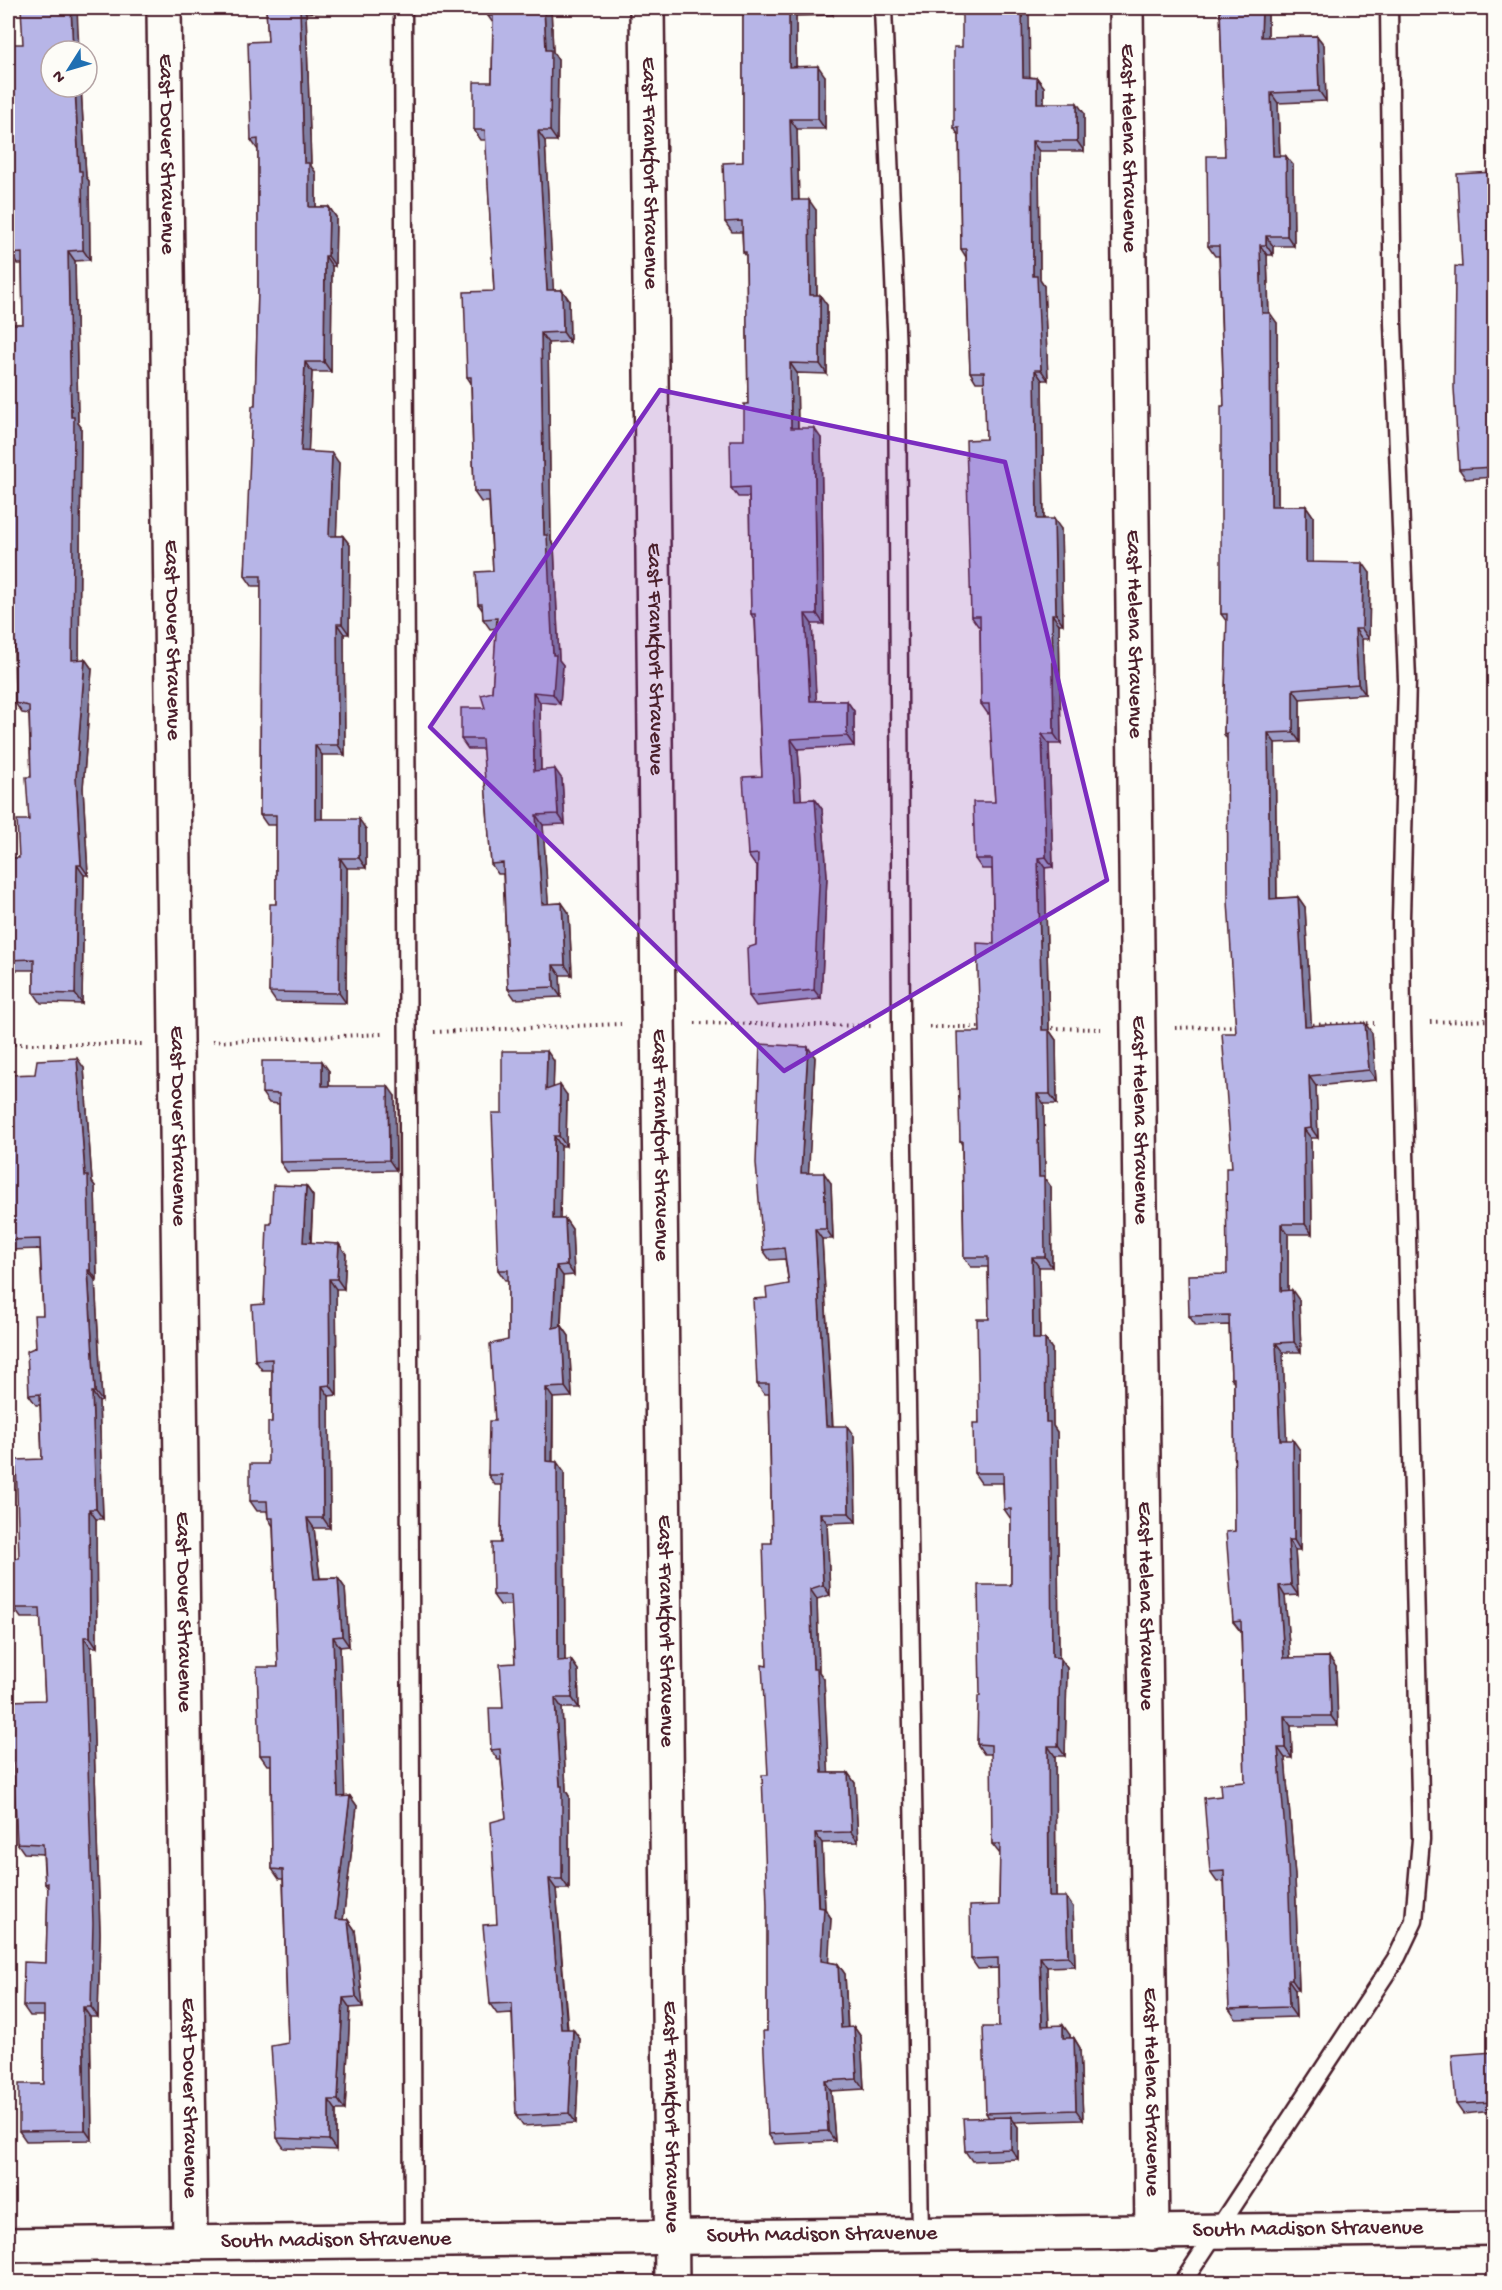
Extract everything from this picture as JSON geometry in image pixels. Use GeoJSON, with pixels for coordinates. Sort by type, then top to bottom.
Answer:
{"type":"FeatureCollection","features":[{"type":"Feature","properties":{"kind":"street","name":"East Dover Stravenue"},"geometry":{"type":"LineString","coordinates":[[164,8],[190,2243]]}},
{"type":"Feature","properties":{"kind":"street","name":"East Frankfort Stravenue"},"geometry":{"type":"LineString","coordinates":[[647,8],[672,2283]]}},
{"type":"Feature","properties":{"kind":"street","name":"East Helena Stravenue"},"geometry":{"type":"LineString","coordinates":[[1126,8],[1152,2233]]}},
{"type":"Feature","properties":{"kind":"street","name":"South Madison Stravenue"},"geometry":{"type":"LineString","coordinates":[[8,2245],[1494,2228]]}},
{"type":"Feature","properties":{"kind":"lane"},"geometry":{"type":"LineString","coordinates":[[403,8],[412,2242]]}},
{"type":"Feature","properties":{"kind":"lane"},"geometry":{"type":"LineString","coordinates":[[883,8],[897,352],[902,1026],[920,2236]]}},
{"type":"Feature","properties":{"kind":"lane"},"geometry":{"type":"LineString","coordinates":[[1183,2283],[1397,1958],[1414,1921],[1421,1839],[1402,1022],[1401,918],[1407,680],[1393,323],[1389,8]]}},
{"type":"Feature","properties":{"kind":"path"},"geometry":{"type":"LineString","coordinates":[[1306,1025],[1494,1020]]}},
{"type":"Feature","properties":{"kind":"path"},"geometry":{"type":"LineString","coordinates":[[8,1044],[176,1044],[658,1022],[996,1028]]}},
{"type":"Feature","properties":{"kind":"path"},"geometry":{"type":"LineString","coordinates":[[1044,1028],[1138,1029],[1246,1026]]}},
{"type":"Feature","properties":{"kind":"highlighted area"},"geometry":{"type":"Polygon","coordinates":[[[660,390],[1005,462],[1107,880],[784,1071],[430,727],[660,390]]]}},
{"type":"Feature","properties":{"kind":"building"},"geometry":{"type":"Polygon","coordinates":[[[21,8],[71,8],[72,39],[39,39],[39,99],[76,99],[79,171],[82,171],[83,250],[68,251],[71,417],[74,417],[72,660],[85,659],[76,778],[81,865],[77,865],[75,994],[34,993],[34,959],[8,960],[8,858],[19,858],[17,820],[29,820],[26,777],[31,777],[29,706],[15,703],[14,622],[8,622],[8,324],[23,324],[22,253],[10,254],[8,44],[23,44],[21,8]]]}},
{"type":"Feature","properties":{"kind":"building"},"geometry":{"type":"Polygon","coordinates":[[[266,8],[300,8],[304,163],[309,163],[309,207],[329,207],[328,256],[325,256],[324,362],[305,362],[301,451],[332,453],[329,536],[343,536],[342,624],[337,624],[338,745],[315,745],[315,819],[359,819],[359,858],[340,858],[339,993],[269,992],[270,904],[276,904],[276,815],[260,815],[261,576],[245,576],[252,406],[255,406],[258,290],[258,139],[251,140],[248,42],[268,41],[266,8]]]}},
{"type":"Feature","properties":{"kind":"building"},"geometry":{"type":"Polygon","coordinates":[[[487,8],[544,8],[546,50],[551,50],[550,131],[538,131],[547,290],[562,290],[563,332],[541,333],[544,535],[547,535],[553,655],[556,655],[553,694],[533,692],[534,771],[555,769],[558,814],[536,815],[542,904],[562,903],[565,965],[553,965],[554,987],[508,989],[503,863],[491,864],[482,739],[461,739],[461,708],[485,708],[481,695],[492,692],[497,618],[483,619],[482,604],[478,604],[476,572],[493,571],[489,492],[474,492],[471,377],[467,377],[464,292],[494,291],[485,130],[474,130],[474,82],[492,82],[493,16],[488,16],[487,8]]]}},
{"type":"Feature","properties":{"kind":"building"},"geometry":{"type":"Polygon","coordinates":[[[743,8],[789,8],[789,67],[818,66],[818,119],[790,119],[792,200],[809,200],[810,295],[820,295],[820,364],[790,363],[791,428],[814,428],[817,614],[805,614],[810,701],[847,701],[847,736],[791,739],[795,800],[815,799],[820,866],[814,990],[749,996],[747,948],[756,945],[758,854],[748,855],[743,777],[762,776],[755,614],[751,614],[749,487],[731,488],[730,440],[744,440],[744,404],[748,404],[746,252],[743,252],[742,221],[725,222],[723,163],[743,162],[743,8]]]}},
{"type":"Feature","properties":{"kind":"building"},"geometry":{"type":"Polygon","coordinates":[[[962,8],[1022,8],[1023,77],[1037,78],[1037,103],[1077,103],[1077,141],[1032,141],[1033,276],[1037,276],[1041,370],[1035,370],[1037,519],[1054,519],[1056,614],[1052,614],[1054,734],[1042,734],[1046,857],[1038,858],[1042,1030],[1049,1030],[1050,1094],[1037,1094],[1039,1177],[1044,1177],[1045,1257],[1032,1257],[1033,1339],[1045,1339],[1046,1422],[1050,1422],[1052,1657],[1060,1658],[1058,1746],[1048,1746],[1049,1897],[1066,1897],[1068,1956],[1040,1957],[1042,2026],[1063,2025],[1063,2038],[1074,2038],[1076,2110],[986,2113],[983,2027],[999,2027],[998,1958],[971,1959],[970,1906],[999,1905],[1000,1844],[992,1844],[991,1745],[977,1744],[978,1696],[980,1696],[978,1585],[1011,1585],[1011,1509],[1004,1509],[1003,1473],[974,1473],[973,1423],[979,1423],[977,1319],[989,1319],[988,1257],[964,1257],[962,1141],[960,1141],[957,1032],[980,1032],[977,943],[994,944],[992,859],[975,859],[973,802],[995,802],[989,704],[981,704],[980,616],[971,616],[966,440],[986,439],[984,372],[970,372],[966,249],[961,249],[959,128],[954,128],[954,47],[962,47],[962,8]]]}},
{"type":"Feature","properties":{"kind":"building"},"geometry":{"type":"Polygon","coordinates":[[[1220,8],[1262,8],[1261,37],[1317,36],[1319,91],[1271,93],[1273,156],[1286,156],[1287,236],[1266,236],[1266,245],[1260,245],[1262,313],[1270,313],[1271,506],[1306,506],[1306,562],[1363,563],[1362,629],[1355,629],[1358,684],[1293,689],[1293,732],[1268,733],[1270,899],[1298,897],[1305,1026],[1365,1023],[1369,1070],[1309,1076],[1311,1128],[1304,1129],[1305,1224],[1281,1224],[1281,1291],[1292,1290],[1294,1342],[1276,1343],[1280,1440],[1293,1440],[1294,1540],[1288,1540],[1291,1585],[1279,1586],[1284,1658],[1329,1657],[1331,1716],[1284,1716],[1285,1748],[1278,1748],[1288,1866],[1292,1980],[1288,1980],[1289,2007],[1229,2009],[1224,1871],[1210,1872],[1204,1798],[1221,1796],[1220,1784],[1245,1782],[1241,1621],[1233,1622],[1226,1532],[1235,1531],[1234,1378],[1231,1378],[1229,1315],[1189,1316],[1188,1275],[1227,1274],[1226,1168],[1232,1168],[1222,1033],[1236,1033],[1228,901],[1227,733],[1224,734],[1227,614],[1221,614],[1221,406],[1224,406],[1219,246],[1208,246],[1207,156],[1225,156],[1220,8]]]}},
{"type":"Feature","properties":{"kind":"building"},"geometry":{"type":"Polygon","coordinates":[[[1494,172],[1494,467],[1459,469],[1454,388],[1455,266],[1462,267],[1457,174],[1494,172]]]}},
{"type":"Feature","properties":{"kind":"building"},"geometry":{"type":"Polygon","coordinates":[[[760,1044],[808,1047],[801,1173],[824,1173],[826,1229],[815,1229],[826,1426],[847,1426],[849,1513],[820,1513],[823,1585],[810,1589],[813,1669],[817,1669],[822,1773],[848,1773],[851,1832],[815,1833],[818,1907],[824,1908],[821,1961],[838,1964],[841,2028],[854,2027],[857,2079],[825,2081],[828,2131],[768,2134],[763,2031],[767,2031],[767,1905],[762,1775],[768,1775],[762,1665],[767,1666],[763,1543],[772,1543],[769,1384],[757,1384],[753,1299],[767,1298],[766,1288],[789,1284],[784,1248],[763,1250],[756,1163],[760,1044]]]}},
{"type":"Feature","properties":{"kind":"building"},"geometry":{"type":"Polygon","coordinates":[[[502,1051],[547,1051],[546,1090],[560,1085],[559,1136],[554,1136],[553,1219],[565,1219],[567,1265],[556,1266],[553,1328],[562,1326],[565,1387],[546,1388],[546,1461],[557,1462],[558,1661],[571,1660],[572,1698],[555,1698],[560,1786],[562,1786],[562,1879],[549,1879],[561,2029],[573,2029],[569,2113],[516,2116],[512,2003],[490,2004],[483,1925],[497,1924],[491,1822],[506,1818],[500,1749],[491,1750],[489,1708],[503,1708],[500,1664],[515,1663],[511,1595],[493,1595],[492,1543],[501,1543],[502,1475],[488,1475],[489,1421],[495,1421],[490,1344],[508,1340],[508,1270],[498,1270],[492,1113],[502,1113],[502,1051]]]}},
{"type":"Feature","properties":{"kind":"building"},"geometry":{"type":"Polygon","coordinates":[[[77,1058],[85,1176],[88,1176],[90,1270],[88,1270],[95,1392],[92,1392],[96,1509],[89,1509],[90,1637],[84,1637],[93,1923],[91,2007],[83,2007],[85,2130],[19,2131],[19,2084],[44,2084],[44,2006],[23,2006],[24,1962],[46,1963],[48,1883],[45,1884],[43,1844],[17,1843],[13,1757],[8,1757],[8,1701],[45,1700],[40,1608],[14,1608],[14,1558],[19,1558],[16,1460],[42,1459],[40,1394],[29,1395],[27,1351],[36,1347],[34,1315],[43,1315],[40,1239],[8,1240],[9,1075],[35,1074],[37,1060],[77,1058]]]}},
{"type":"Feature","properties":{"kind":"building"},"geometry":{"type":"Polygon","coordinates":[[[262,1061],[322,1061],[322,1086],[388,1086],[389,1160],[280,1162],[279,1094],[262,1093],[262,1061]]]}},
{"type":"Feature","properties":{"kind":"building"},"geometry":{"type":"Polygon","coordinates":[[[273,1185],[306,1186],[303,1242],[339,1244],[337,1279],[329,1279],[330,1385],[322,1386],[323,1518],[307,1518],[314,1579],[338,1578],[342,1636],[333,1637],[338,1797],[350,1796],[335,1919],[348,1920],[356,1997],[343,1998],[338,2100],[329,2100],[329,2140],[277,2138],[271,2046],[288,2043],[283,1870],[272,1869],[271,1755],[260,1755],[257,1667],[278,1667],[273,1518],[268,1518],[267,1501],[250,1501],[250,1464],[268,1464],[268,1422],[272,1422],[272,1359],[255,1360],[252,1305],[264,1304],[267,1224],[271,1224],[273,1185]]]}},
{"type":"Feature","properties":{"kind":"building"},"geometry":{"type":"Polygon","coordinates":[[[1494,2052],[1494,2102],[1456,2104],[1452,2055],[1494,2052]]]}},
{"type":"Feature","properties":{"kind":"building"},"geometry":{"type":"Polygon","coordinates":[[[1011,2117],[1011,2149],[965,2151],[963,2118],[1011,2117]]]}}]}
